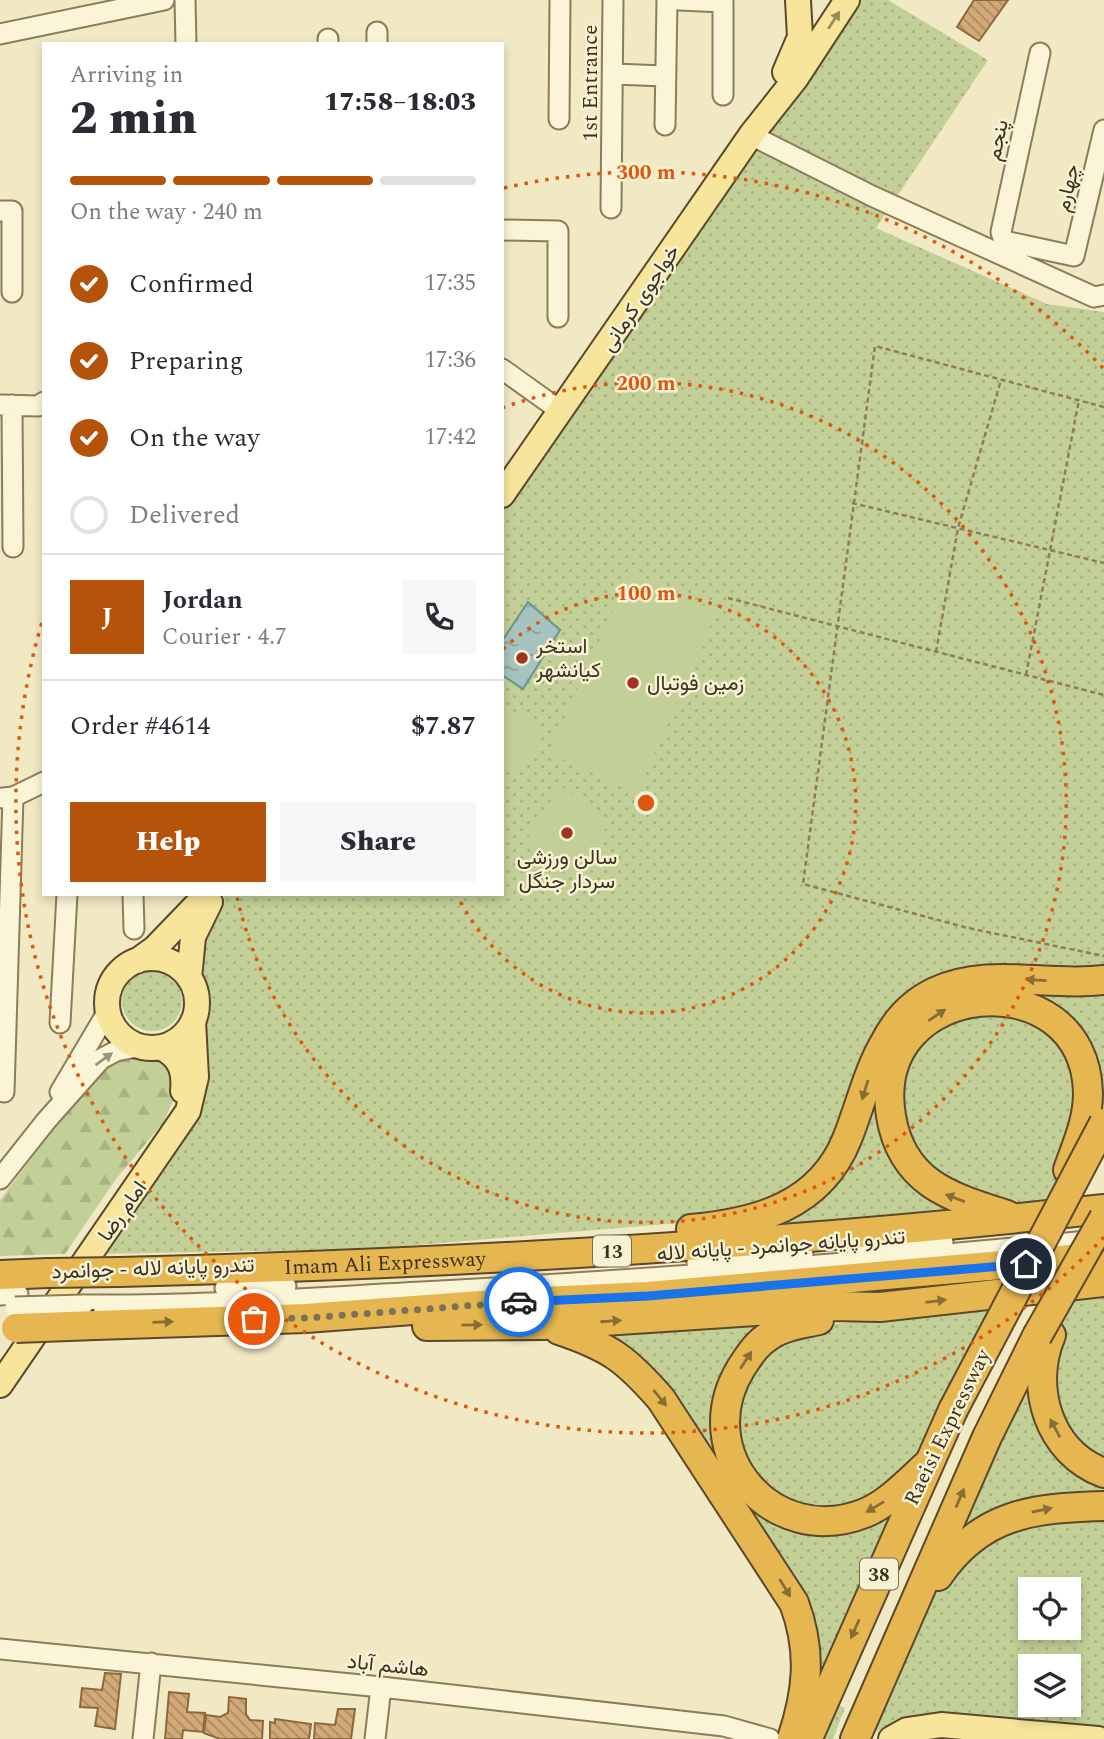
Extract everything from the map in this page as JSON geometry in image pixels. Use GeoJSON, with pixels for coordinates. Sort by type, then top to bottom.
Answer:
{"type":"FeatureCollection","features":[{"type":"Feature","properties":{"kind":"highway"},"geometry":{"type":"LineString","coordinates":[[540,1255],[592,1242],[730,1224],[776,1212],[812,1189],[837,1159],[873,1064],[895,1025],[917,1002],[946,987],[981,979],[1104,980]]}},
{"type":"Feature","properties":{"kind":"highway"},"geometry":{"type":"LineString","coordinates":[[1020,1218],[943,1194],[924,1179],[905,1156],[894,1132],[890,1085],[903,1049],[913,1034],[938,1013],[967,1002],[1003,1000],[1040,1013],[1072,1041],[1080,1058],[1093,1128]]}},
{"type":"Feature","properties":{"kind":"highway","name":"Raeisi Expressway"},"geometry":{"type":"LineString","coordinates":[[808,1739],[953,1410],[1059,1206],[1093,1128]]}},
{"type":"Feature","properties":{"kind":"highway","name":"Imam Ali Expressway"},"geometry":{"type":"LineString","coordinates":[[7,1305],[48,1273],[330,1267],[772,1241],[1104,1209]]}},
{"type":"Feature","properties":{"kind":"highway","name":"Raeisi Expressway"},"geometry":{"type":"LineString","coordinates":[[855,1739],[987,1437],[1104,1218]]}},
{"type":"Feature","properties":{"kind":"highway","name":"Imam Ali Expressway"},"geometry":{"type":"LineString","coordinates":[[7,1305],[306,1318],[521,1302],[648,1296],[1104,1256]]}},
{"type":"Feature","properties":{"kind":"highway"},"geometry":{"type":"LineString","coordinates":[[928,1464],[868,1512],[839,1520],[801,1519],[764,1501],[742,1479],[728,1450],[725,1414],[729,1391],[751,1351],[781,1329],[880,1307],[1104,1282]]}},
{"type":"Feature","properties":{"kind":"highway"},"geometry":{"type":"LineString","coordinates":[[306,1318],[408,1327],[543,1325],[832,1306],[880,1307]]}},
{"type":"Feature","properties":{"kind":"highway"},"geometry":{"type":"LineString","coordinates":[[543,1325],[595,1342],[638,1372],[688,1436],[771,1563],[794,1603],[806,1641],[806,1691],[792,1739]]}},
{"type":"Feature","properties":{"kind":"highway"},"geometry":{"type":"LineString","coordinates":[[1046,1331],[1042,1367],[1045,1410],[1057,1435],[1071,1450],[1104,1472]]}},
{"type":"Feature","properties":{"kind":"highway"},"geometry":{"type":"LineString","coordinates":[[914,1605],[954,1553],[1003,1519],[1055,1507],[1104,1506]]}},
{"type":"Feature","properties":{"kind":"main road"},"geometry":{"type":"LineString","coordinates":[[751,135],[797,46],[801,26],[798,0]]}},
{"type":"Feature","properties":{"kind":"main road"},"geometry":{"type":"LineString","coordinates":[[751,135],[796,78],[847,0]]}},
{"type":"Feature","properties":{"kind":"main road","name":"خواجوی کرمانی"},"geometry":{"type":"LineString","coordinates":[[504,492],[751,135]]}},
{"type":"Feature","properties":{"kind":"main road"},"geometry":{"type":"LineString","coordinates":[[205,896],[155,948],[126,966],[110,985],[108,1011],[117,1032],[138,1047],[162,1048],[183,1037],[193,1021],[197,1002],[189,978],[193,937],[214,896]]}},
{"type":"Feature","properties":{"kind":"main road"},"geometry":{"type":"LineString","coordinates":[[136,961],[160,959],[171,962],[189,978]]}},
{"type":"Feature","properties":{"kind":"main road","name":"امام رضا"},"geometry":{"type":"LineString","coordinates":[[0,1384],[184,1120],[192,1103],[197,1077],[193,1021]]}},
{"type":"Feature","properties":{"kind":"main road","name":"امام رضا"},"geometry":{"type":"LineString","coordinates":[[0,1359],[177,1108],[183,1089],[183,1073],[178,1060],[162,1048]]}},
{"type":"Feature","properties":{"kind":"main road"},"geometry":{"type":"LineString","coordinates":[[891,1739],[907,1731],[941,1725],[1088,1737]]}},
{"type":"Feature","properties":{"kind":"street"},"geometry":{"type":"LineString","coordinates":[[0,24],[112,0]]}},
{"type":"Feature","properties":{"kind":"street"},"geometry":{"type":"LineString","coordinates":[[0,34],[164,0]]}},
{"type":"Feature","properties":{"kind":"street"},"geometry":{"type":"LineString","coordinates":[[185,0],[186,42]]}},
{"type":"Feature","properties":{"kind":"street"},"geometry":{"type":"LineString","coordinates":[[559,119],[560,0]]}},
{"type":"Feature","properties":{"kind":"street","name":"1st Entrance"},"geometry":{"type":"LineString","coordinates":[[611,208],[613,0]]}},
{"type":"Feature","properties":{"kind":"street"},"geometry":{"type":"LineString","coordinates":[[665,125],[667,0]]}},
{"type":"Feature","properties":{"kind":"street"},"geometry":{"type":"LineString","coordinates":[[679,0],[723,2],[723,95]]}},
{"type":"Feature","properties":{"kind":"street","name":"پنجم"},"geometry":{"type":"LineString","coordinates":[[1040,53],[1001,237],[1074,256]]}},
{"type":"Feature","properties":{"kind":"street"},"geometry":{"type":"LineString","coordinates":[[613,74],[666,76]]}},
{"type":"Feature","properties":{"kind":"street","name":"چهارم"},"geometry":{"type":"LineString","coordinates":[[1074,256],[1104,130]]}},
{"type":"Feature","properties":{"kind":"street"},"geometry":{"type":"LineString","coordinates":[[751,135],[1012,262],[1094,297],[1104,296]]}},
{"type":"Feature","properties":{"kind":"street"},"geometry":{"type":"LineString","coordinates":[[0,211],[12,211],[12,292]]}},
{"type":"Feature","properties":{"kind":"street"},"geometry":{"type":"LineString","coordinates":[[504,230],[558,230],[558,317]]}},
{"type":"Feature","properties":{"kind":"street"},"geometry":{"type":"LineString","coordinates":[[504,370],[562,412]]}},
{"type":"Feature","properties":{"kind":"street"},"geometry":{"type":"LineString","coordinates":[[13,547],[6,405],[38,406],[42,403]]}},
{"type":"Feature","properties":{"kind":"street"},"geometry":{"type":"LineString","coordinates":[[4,1091],[7,798],[42,783]]}},
{"type":"Feature","properties":{"kind":"street"},"geometry":{"type":"LineString","coordinates":[[61,1023],[67,896]]}},
{"type":"Feature","properties":{"kind":"street"},"geometry":{"type":"LineString","coordinates":[[133,896],[134,929]]}},
{"type":"Feature","properties":{"kind":"street"},"geometry":{"type":"LineString","coordinates":[[46,1121],[108,1011]]}},
{"type":"Feature","properties":{"kind":"street"},"geometry":{"type":"LineString","coordinates":[[0,1179],[46,1121],[101,1059],[116,1051],[138,1047]]}},
{"type":"Feature","properties":{"kind":"street","name":"تندرو پایانه لاله - جوانمرد"},"geometry":{"type":"LineString","coordinates":[[88,1308],[286,1286],[591,1270],[1104,1228]]}},
{"type":"Feature","properties":{"kind":"street","name":"تندرو پایانه جوانمرد - پایانه لاله"},"geometry":{"type":"LineString","coordinates":[[88,1308],[563,1284],[909,1259],[1104,1240]]}},
{"type":"Feature","properties":{"kind":"street","name":"هاشم آباد"},"geometry":{"type":"LineString","coordinates":[[0,1649],[381,1687],[724,1726],[770,1739]]}},
{"type":"Feature","properties":{"kind":"street"},"geometry":{"type":"LineString","coordinates":[[143,1739],[151,1663]]}},
{"type":"Feature","properties":{"kind":"street"},"geometry":{"type":"LineString","coordinates":[[375,1739],[381,1687]]}},
{"type":"Feature","properties":{"kind":"path"},"geometry":{"type":"LineString","coordinates":[[1104,407],[875,346],[803,884],[968,928],[1104,956]]}},
{"type":"Feature","properties":{"kind":"path"},"geometry":{"type":"LineString","coordinates":[[936,652],[958,528],[1001,379]]}},
{"type":"Feature","properties":{"kind":"path"},"geometry":{"type":"LineString","coordinates":[[1026,675],[1079,400]]}},
{"type":"Feature","properties":{"kind":"path"},"geometry":{"type":"LineString","coordinates":[[852,503],[1104,563]]}},
{"type":"Feature","properties":{"kind":"path"},"geometry":{"type":"LineString","coordinates":[[728,598],[1104,695]]}},
{"type":"Feature","properties":{"kind":"green space"},"geometry":{"type":"Polygon","coordinates":[[[855,0],[888,0],[988,60],[876,228],[1047,304],[1104,312],[1104,975],[941,983],[813,1182],[727,1219],[369,1249],[99,1254],[165,1156],[204,1005],[196,966],[214,911],[225,896],[504,896],[504,501],[855,0]]]}},
{"type":"Feature","properties":{"kind":"green space","name":"زمین فوتبال"},"geometry":{"type":"Polygon","coordinates":[[[630,572],[717,612],[637,793],[549,753],[630,572]]]}},
{"type":"Feature","properties":{"kind":"green space"},"geometry":{"type":"Polygon","coordinates":[[[504,705],[546,731],[520,773],[504,763],[504,705]]]}},
{"type":"Feature","properties":{"kind":"green space","name":"سالن ورزشی سردار جنگل"},"geometry":{"type":"Polygon","coordinates":[[[560,786],[608,823],[580,876],[525,843],[560,786]]]}},
{"type":"Feature","properties":{"kind":"green space"},"geometry":{"type":"Polygon","coordinates":[[[146,971],[158,971],[177,984],[182,1001],[180,1013],[169,1026],[158,1031],[146,1031],[127,1018],[122,1007],[122,995],[135,976],[146,971]]]}},
{"type":"Feature","properties":{"kind":"green space"},"geometry":{"type":"Polygon","coordinates":[[[986,984],[1104,985],[1104,1108],[1072,1168],[1095,1107],[1083,1049],[1055,1015],[1017,997],[975,995],[936,1008],[905,1035],[887,1077],[890,1134],[903,1164],[924,1186],[938,1195],[982,1212],[639,1239],[738,1228],[776,1217],[794,1208],[825,1182],[845,1151],[887,1047],[908,1018],[940,996],[986,984]]]}},
{"type":"Feature","properties":{"kind":"green space"},"geometry":{"type":"Polygon","coordinates":[[[993,1005],[1062,1040],[1082,1081],[1061,1172],[1046,1202],[996,1202],[968,1197],[902,1141],[902,1065],[921,1034],[993,1005]]]}},
{"type":"Feature","properties":{"kind":"green space"},"geometry":{"type":"Polygon","coordinates":[[[136,1053],[166,1058],[176,1095],[163,1123],[116,1179],[65,1254],[0,1256],[0,1200],[93,1076],[106,1064],[136,1053]]]}},
{"type":"Feature","properties":{"kind":"green space"},"geometry":{"type":"Polygon","coordinates":[[[1104,1292],[1104,1465],[1064,1432],[1047,1366],[1052,1344],[1075,1296],[1104,1292]]]}},
{"type":"Feature","properties":{"kind":"green space"},"geometry":{"type":"Polygon","coordinates":[[[993,1303],[919,1456],[886,1493],[848,1511],[778,1501],[759,1487],[730,1421],[762,1348],[819,1326],[993,1303]]]}},
{"type":"Feature","properties":{"kind":"green space"},"geometry":{"type":"Polygon","coordinates":[[[781,1322],[716,1422],[783,1520],[903,1491],[887,1522],[798,1739],[814,1663],[716,1468],[573,1328],[781,1322]]]}},
{"type":"Feature","properties":{"kind":"green space"},"geometry":{"type":"Polygon","coordinates":[[[1050,1326],[1036,1382],[1104,1480],[1104,1498],[952,1548],[1050,1326]]]}},
{"type":"Feature","properties":{"kind":"green space"},"geometry":{"type":"Polygon","coordinates":[[[1104,1513],[1104,1734],[923,1715],[883,1727],[869,1737],[940,1582],[988,1534],[1104,1513]]]}},
{"type":"Feature","properties":{"kind":"green space"},"geometry":{"type":"Polygon","coordinates":[[[836,1704],[845,1708],[833,1739],[821,1739],[836,1704]]]}},
{"type":"Feature","properties":{"kind":"water","name":"استخر کیانشهر"},"geometry":{"type":"Polygon","coordinates":[[[528,602],[560,630],[523,689],[504,676],[504,638],[528,602]]]}},
{"type":"Feature","properties":{"kind":"building"},"geometry":{"type":"Polygon","coordinates":[[[974,0],[1008,0],[979,41],[957,27],[974,0]]]}},
{"type":"Feature","properties":{"kind":"building"},"geometry":{"type":"Polygon","coordinates":[[[105,1673],[121,1674],[115,1729],[95,1726],[98,1708],[80,1707],[82,1688],[102,1690],[105,1673]]]}},
{"type":"Feature","properties":{"kind":"building"},"geometry":{"type":"Polygon","coordinates":[[[169,1692],[189,1694],[187,1712],[205,1713],[203,1732],[183,1730],[182,1739],[165,1739],[169,1692]]]}},
{"type":"Feature","properties":{"kind":"building"},"geometry":{"type":"Polygon","coordinates":[[[229,1697],[246,1699],[246,1714],[250,1720],[263,1721],[262,1739],[220,1739],[204,1733],[206,1715],[220,1717],[228,1713],[229,1697]]]}},
{"type":"Feature","properties":{"kind":"building"},"geometry":{"type":"Polygon","coordinates":[[[338,1709],[355,1709],[351,1739],[314,1739],[315,1723],[335,1725],[338,1709]]]}},
{"type":"Feature","properties":{"kind":"building"},"geometry":{"type":"Polygon","coordinates":[[[275,1719],[311,1724],[309,1739],[270,1739],[270,1722],[275,1723],[275,1719]]]}},
{"type":"Feature","properties":{"kind":"way so far"},"geometry":{"type":"LineString","coordinates":[[254,1319],[306,1318],[519,1302]]}},
{"type":"Feature","properties":{"kind":"place","name":"استخر کیانشهر"},"geometry":{"type":"Point","coordinates":[522,658]}},
{"type":"Feature","properties":{"kind":"place","name":"زمین فوتبال"},"geometry":{"type":"Point","coordinates":[633,683]}},
{"type":"Feature","properties":{"kind":"place","name":"سالن ورزشی سردار جنگل"},"geometry":{"type":"Point","coordinates":[567,833]}},
{"type":"Feature","properties":{"kind":"route"},"geometry":{"type":"LineString","coordinates":[[519,1302],[648,1296],[1026,1264]]}}]}
